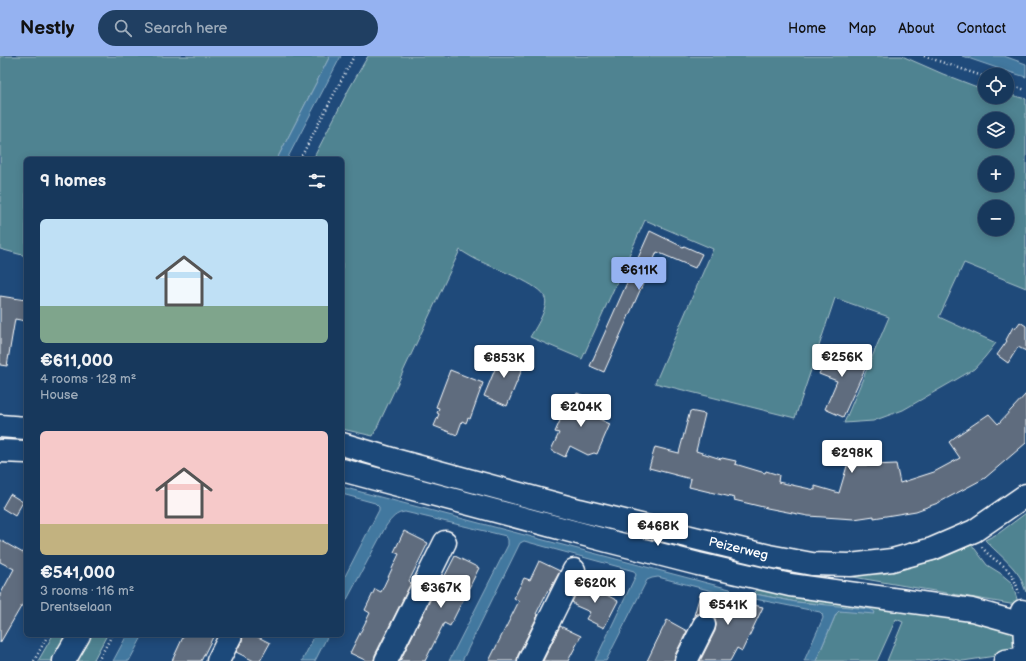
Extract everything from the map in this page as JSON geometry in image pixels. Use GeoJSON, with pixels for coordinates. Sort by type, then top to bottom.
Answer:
{"type":"FeatureCollection","features":[{"type":"Feature","properties":{"kind":"street"},"geometry":{"type":"LineString","coordinates":[[0,426],[24,428]]}},
{"type":"Feature","properties":{"kind":"street","name":"Peizerweg"},"geometry":{"type":"LineString","coordinates":[[344,445],[395,460],[580,510],[769,556],[812,564],[850,565],[892,560],[932,549],[974,531],[1026,495]]}},
{"type":"Feature","properties":{"kind":"street"},"geometry":{"type":"LineString","coordinates":[[0,451],[24,452]]}},
{"type":"Feature","properties":{"kind":"street"},"geometry":{"type":"LineString","coordinates":[[388,483],[395,460]]}},
{"type":"Feature","properties":{"kind":"street","name":"Peizerweg"},"geometry":{"type":"LineString","coordinates":[[344,471],[616,543],[762,579],[790,585],[1025,617]]}},
{"type":"Feature","properties":{"kind":"street"},"geometry":{"type":"LineString","coordinates":[[386,661],[445,542]]}},
{"type":"Feature","properties":{"kind":"street"},"geometry":{"type":"LineString","coordinates":[[529,661],[574,570]]}},
{"type":"Feature","properties":{"kind":"street"},"geometry":{"type":"LineString","coordinates":[[1005,661],[1026,658],[1025,617]]}},
{"type":"Feature","properties":{"kind":"street"},"geometry":{"type":"LineString","coordinates":[[686,661],[704,625]]}},
{"type":"Feature","properties":{"kind":"street"},"geometry":{"type":"LineString","coordinates":[[64,661],[78,637]]}},
{"type":"Feature","properties":{"kind":"street"},"geometry":{"type":"LineString","coordinates":[[218,661],[230,637]]}},
{"type":"Feature","properties":{"kind":"path"},"geometry":{"type":"LineString","coordinates":[[301,157],[354,56]]}},
{"type":"Feature","properties":{"kind":"path"},"geometry":{"type":"LineString","coordinates":[[924,56],[978,75]]}},
{"type":"Feature","properties":{"kind":"path"},"geometry":{"type":"LineString","coordinates":[[1014,86],[1026,90]]}},
{"type":"Feature","properties":{"kind":"path"},"geometry":{"type":"LineString","coordinates":[[974,531],[986,552],[1009,571],[1014,579],[1020,595],[1025,617]]}},
{"type":"Feature","properties":{"kind":"path"},"geometry":{"type":"LineString","coordinates":[[34,661],[47,637]]}},
{"type":"Feature","properties":{"kind":"path"},"geometry":{"type":"LineString","coordinates":[[98,661],[111,637]]}},
{"type":"Feature","properties":{"kind":"green space"},"geometry":{"type":"Polygon","coordinates":[[[0,56],[330,56],[278,157],[24,157],[24,255],[0,249],[0,56]]]}},
{"type":"Feature","properties":{"kind":"green space"},"geometry":{"type":"Polygon","coordinates":[[[368,56],[902,56],[978,87],[978,104],[1014,104],[1014,96],[1026,99],[1026,288],[964,263],[939,317],[996,343],[974,369],[903,410],[873,421],[844,423],[889,317],[835,298],[795,418],[655,383],[713,249],[645,220],[582,359],[530,337],[541,318],[545,307],[546,302],[542,293],[508,273],[478,260],[460,250],[373,436],[344,429],[344,157],[314,157],[349,89],[368,56]]]}},
{"type":"Feature","properties":{"kind":"green space"},"geometry":{"type":"Polygon","coordinates":[[[1026,513],[1026,592],[1020,577],[1008,562],[985,540],[999,533],[1026,513]]]}},
{"type":"Feature","properties":{"kind":"green space"},"geometry":{"type":"Polygon","coordinates":[[[972,545],[987,565],[1012,583],[1017,599],[1016,605],[830,573],[882,574],[940,559],[972,545]]]}},
{"type":"Feature","properties":{"kind":"green space"},"geometry":{"type":"Polygon","coordinates":[[[757,585],[991,621],[1014,632],[1016,638],[1014,648],[1008,654],[963,661],[944,658],[926,661],[887,661],[903,622],[896,619],[877,661],[816,661],[836,614],[841,611],[823,604],[796,602],[755,594],[757,585]]]}},
{"type":"Feature","properties":{"kind":"green space"},"geometry":{"type":"Polygon","coordinates":[[[52,637],[69,637],[55,661],[38,661],[52,637]]]}},
{"type":"Feature","properties":{"kind":"green space"},"geometry":{"type":"Polygon","coordinates":[[[89,637],[106,637],[93,661],[76,661],[89,637]]]}},
{"type":"Feature","properties":{"kind":"water"},"geometry":{"type":"Polygon","coordinates":[[[330,56],[341,56],[288,157],[278,157],[330,56]]]}},
{"type":"Feature","properties":{"kind":"water"},"geometry":{"type":"Polygon","coordinates":[[[962,56],[1004,56],[1026,64],[1026,77],[1014,73],[1014,68],[997,68],[962,56]]]}},
{"type":"Feature","properties":{"kind":"water"},"geometry":{"type":"Polygon","coordinates":[[[344,488],[730,589],[732,594],[728,595],[658,577],[647,580],[606,661],[595,661],[636,575],[634,571],[524,541],[520,543],[462,661],[449,661],[508,545],[508,540],[506,536],[405,512],[399,513],[392,518],[386,526],[344,605],[344,578],[379,510],[379,507],[375,503],[344,495],[344,488]]]}},
{"type":"Feature","properties":{"kind":"water"},"geometry":{"type":"Polygon","coordinates":[[[755,594],[796,602],[870,609],[875,613],[839,611],[836,614],[816,661],[804,661],[823,618],[822,614],[820,612],[755,599],[755,594]]]}},
{"type":"Feature","properties":{"kind":"water"},"geometry":{"type":"Polygon","coordinates":[[[126,637],[142,637],[129,661],[113,661],[126,637]]]}},
{"type":"Feature","properties":{"kind":"water"},"geometry":{"type":"Polygon","coordinates":[[[314,637],[327,637],[315,661],[302,661],[314,637]]]}},
{"type":"Feature","properties":{"kind":"building"},"geometry":{"type":"Polygon","coordinates":[[[650,231],[683,247],[684,246],[702,254],[695,268],[657,252],[604,372],[590,366],[650,231]]]}},
{"type":"Feature","properties":{"kind":"building"},"geometry":{"type":"Polygon","coordinates":[[[0,296],[24,300],[24,321],[15,319],[7,366],[0,365],[0,296]]]}},
{"type":"Feature","properties":{"kind":"building"},"geometry":{"type":"Polygon","coordinates":[[[1020,322],[1026,326],[1026,351],[1018,347],[1008,363],[997,355],[1007,341],[1006,340],[1013,327],[1015,329],[1020,322]]]}},
{"type":"Feature","properties":{"kind":"building"},"geometry":{"type":"Polygon","coordinates":[[[831,346],[868,362],[843,417],[825,409],[837,381],[819,374],[831,346]]]}},
{"type":"Feature","properties":{"kind":"building"},"geometry":{"type":"Polygon","coordinates":[[[502,352],[525,362],[507,406],[484,396],[502,352]]]}},
{"type":"Feature","properties":{"kind":"building"},"geometry":{"type":"Polygon","coordinates":[[[450,370],[483,383],[470,419],[468,418],[466,423],[462,421],[457,435],[434,426],[439,414],[437,413],[439,408],[436,407],[450,370]]]}},
{"type":"Feature","properties":{"kind":"building"},"geometry":{"type":"Polygon","coordinates":[[[577,393],[603,404],[597,418],[610,424],[597,454],[594,453],[588,455],[570,446],[565,457],[551,450],[559,433],[555,432],[566,407],[571,409],[577,393]]]}},
{"type":"Feature","properties":{"kind":"building"},"geometry":{"type":"Polygon","coordinates":[[[1026,394],[1026,443],[985,478],[938,503],[916,511],[874,518],[874,516],[854,519],[808,516],[734,500],[735,498],[689,487],[691,479],[649,468],[655,447],[679,453],[690,411],[705,414],[696,451],[721,459],[736,461],[735,464],[765,473],[766,471],[779,475],[778,482],[815,490],[815,486],[839,493],[847,466],[896,464],[900,483],[934,472],[960,458],[949,442],[989,414],[998,424],[1026,394]]]}},
{"type":"Feature","properties":{"kind":"building"},"geometry":{"type":"Polygon","coordinates":[[[10,494],[23,502],[15,516],[2,508],[10,494]]]}},
{"type":"Feature","properties":{"kind":"building"},"geometry":{"type":"Polygon","coordinates":[[[404,531],[428,543],[409,581],[411,583],[375,655],[374,661],[367,661],[350,653],[370,613],[365,610],[375,589],[381,592],[399,554],[394,552],[404,531]]]}},
{"type":"Feature","properties":{"kind":"building"},"geometry":{"type":"Polygon","coordinates":[[[0,540],[23,553],[24,551],[24,601],[0,643],[0,595],[14,569],[0,562],[0,540]]]}},
{"type":"Feature","properties":{"kind":"building"},"geometry":{"type":"Polygon","coordinates":[[[455,556],[479,568],[450,626],[444,623],[425,661],[400,661],[433,594],[435,595],[455,556]]]}},
{"type":"Feature","properties":{"kind":"building"},"geometry":{"type":"Polygon","coordinates":[[[539,561],[560,571],[549,591],[548,590],[536,614],[538,615],[518,655],[517,661],[489,661],[519,601],[514,598],[524,578],[530,580],[539,561]]]}},
{"type":"Feature","properties":{"kind":"building"},"geometry":{"type":"Polygon","coordinates":[[[582,582],[618,601],[604,628],[586,619],[590,612],[574,605],[572,602],[582,582]]]}},
{"type":"Feature","properties":{"kind":"building"},"geometry":{"type":"Polygon","coordinates":[[[700,595],[711,598],[712,596],[763,607],[742,651],[737,648],[730,661],[700,661],[715,631],[716,625],[715,618],[709,614],[697,614],[693,619],[700,595]]]}},
{"type":"Feature","properties":{"kind":"building"},"geometry":{"type":"Polygon","coordinates":[[[667,620],[687,631],[675,655],[674,661],[647,661],[667,620]]]}},
{"type":"Feature","properties":{"kind":"building"},"geometry":{"type":"Polygon","coordinates":[[[560,626],[581,636],[568,661],[543,661],[560,626]]]}},
{"type":"Feature","properties":{"kind":"building"},"geometry":{"type":"Polygon","coordinates":[[[183,637],[213,637],[201,661],[172,661],[183,637]]]}},
{"type":"Feature","properties":{"kind":"building"},"geometry":{"type":"Polygon","coordinates":[[[243,637],[258,637],[270,643],[260,661],[254,661],[236,652],[243,637]]]}}]}
